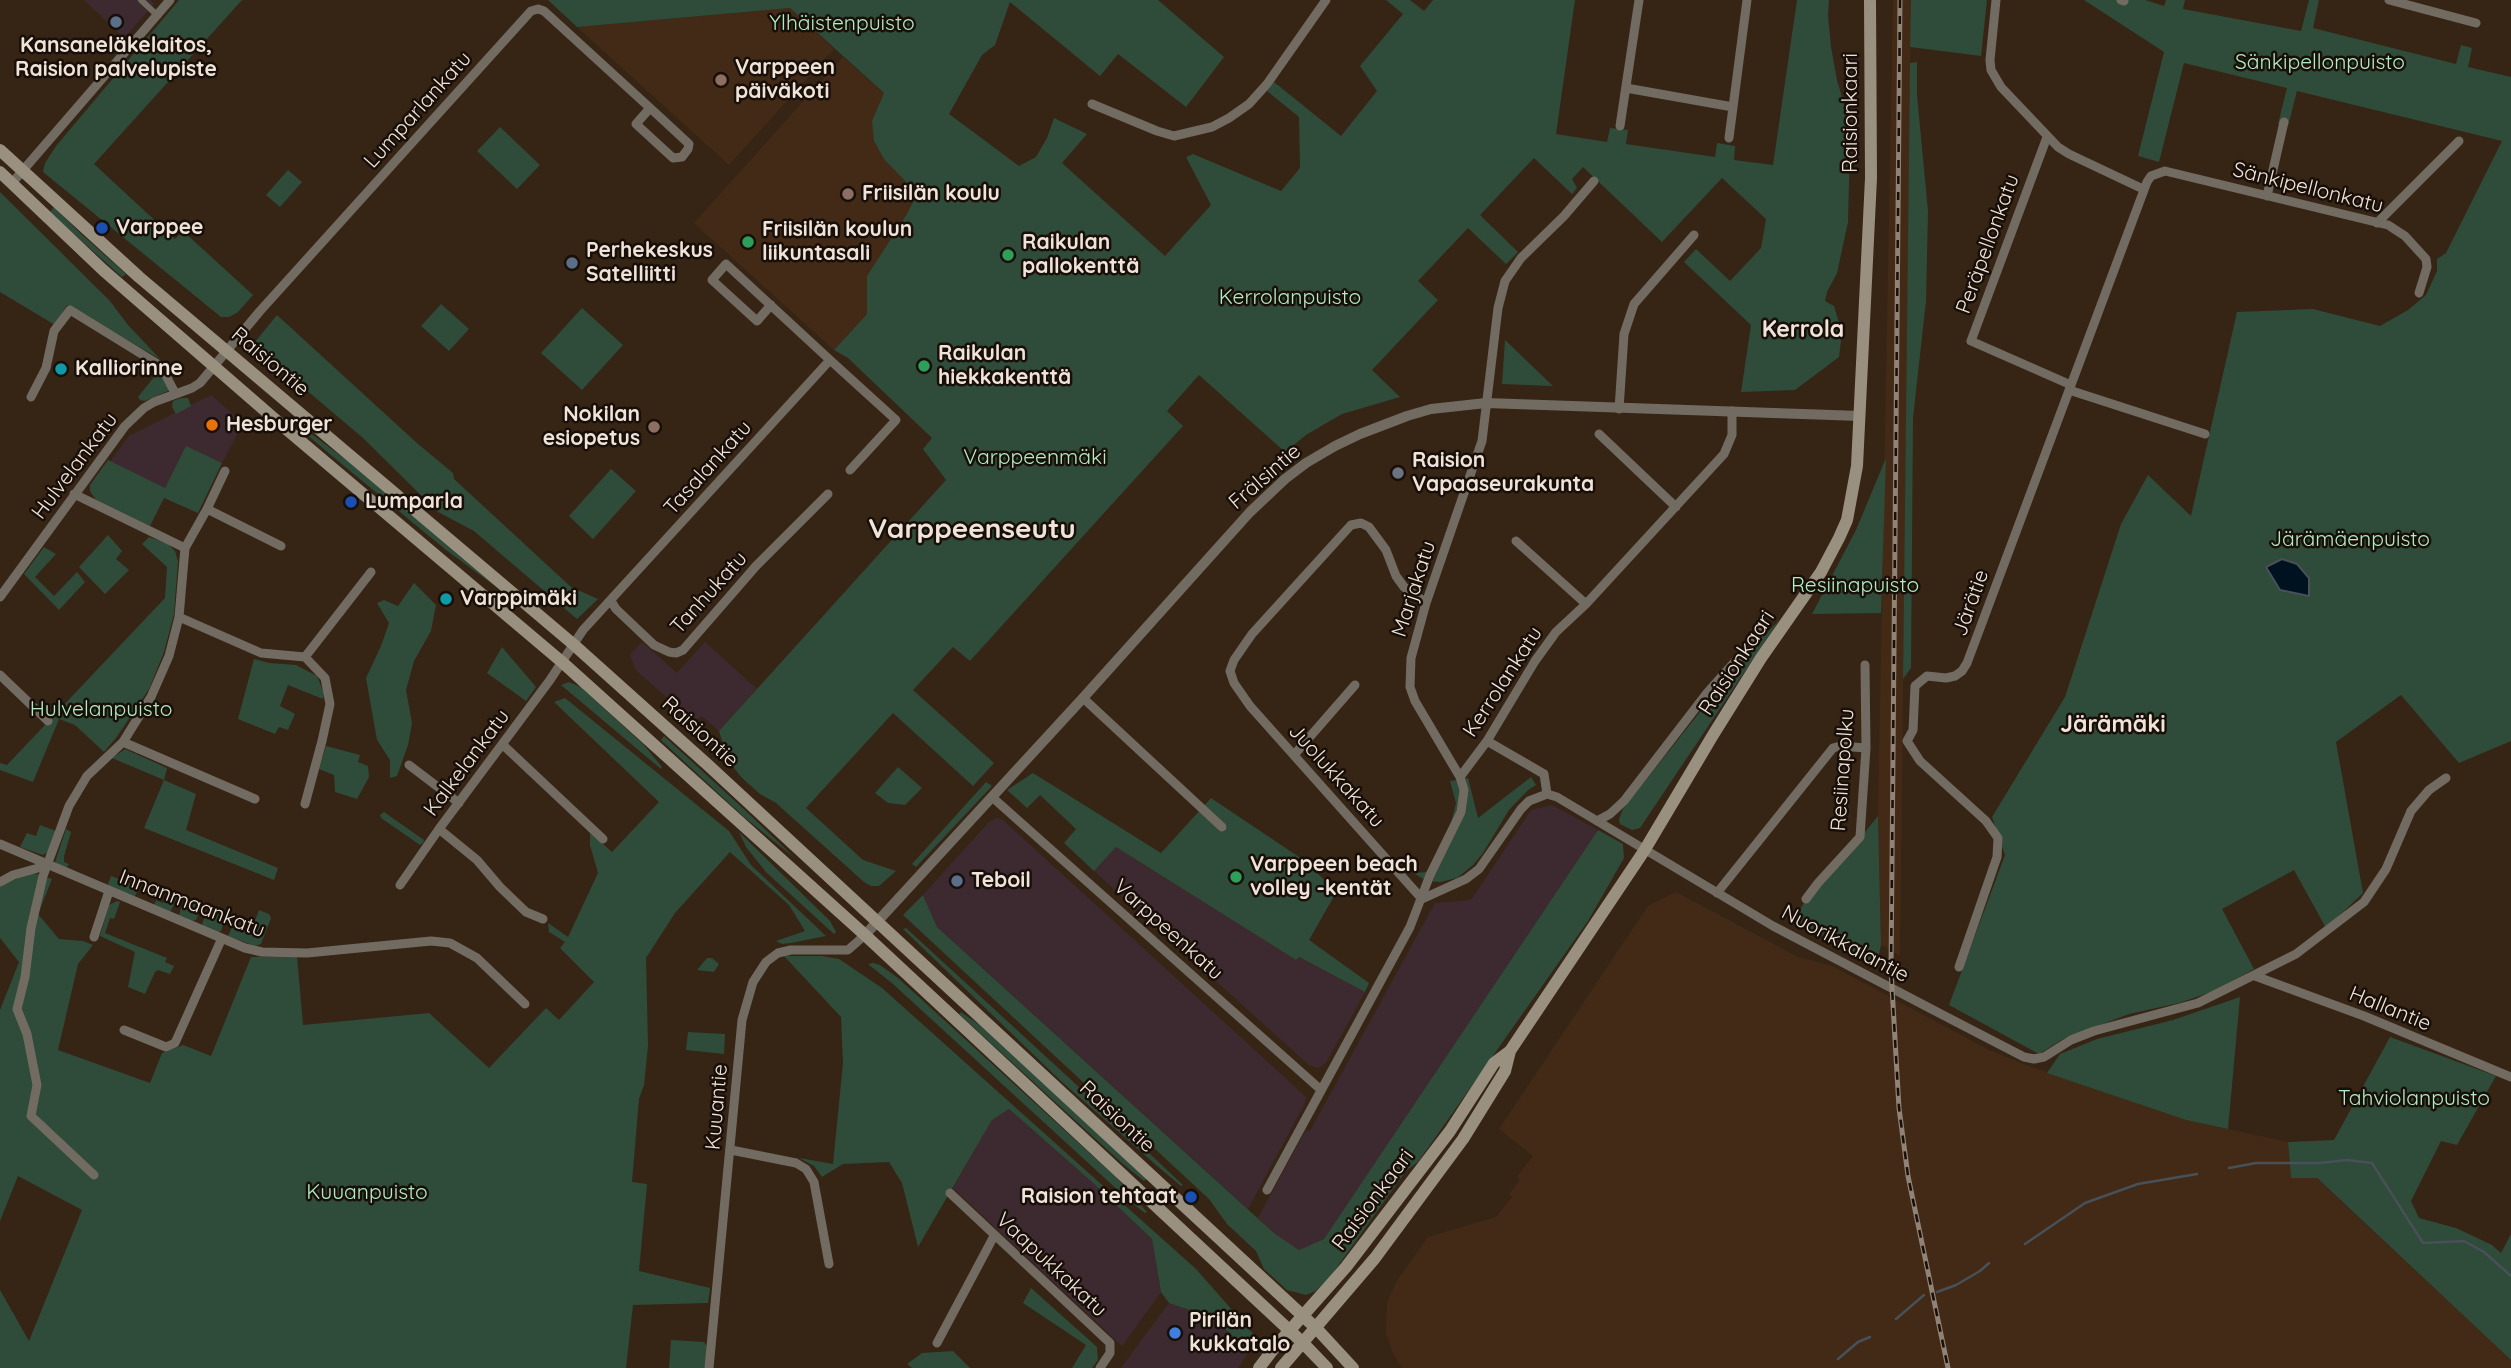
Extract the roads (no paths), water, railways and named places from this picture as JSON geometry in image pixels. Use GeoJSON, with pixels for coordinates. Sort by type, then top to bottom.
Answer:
{"type":"FeatureCollection","features":[{"type":"Feature","properties":{"kind":"main road","name":"Raisionkaari"},"geometry":{"type":"LineString","coordinates":[[1259,1368],[1346,1267],[1436,1150],[1494,1063],[1510,1051],[1644,851],[1755,668],[1821,572],[1847,520],[1857,466],[1871,178],[1870,0]]}},
{"type":"Feature","properties":{"kind":"main road","name":"Raisiontie"},"geometry":{"type":"LineString","coordinates":[[0,150],[139,277],[573,644],[879,921],[1317,1329],[1353,1368]]}},
{"type":"Feature","properties":{"kind":"main road","name":"Raisiontie"},"geometry":{"type":"LineString","coordinates":[[0,172],[103,270],[562,662],[865,935],[1290,1330],[1327,1368]]}},
{"type":"Feature","properties":{"kind":"main road","name":"Raisionkaari"},"geometry":{"type":"LineString","coordinates":[[1281,1368],[1375,1258],[1463,1139],[1505,1071],[1510,1051]]}},
{"type":"Feature","properties":{"kind":"street"},"geometry":{"type":"LineString","coordinates":[[141,0],[157,15]]}},
{"type":"Feature","properties":{"kind":"street"},"geometry":{"type":"LineString","coordinates":[[12,183],[170,0]]}},
{"type":"Feature","properties":{"kind":"street"},"geometry":{"type":"LineString","coordinates":[[1092,104],[1174,136],[1212,127],[1229,118],[1258,94],[1326,0]]}},
{"type":"Feature","properties":{"kind":"street"},"geometry":{"type":"LineString","coordinates":[[1620,126],[1639,0]]}},
{"type":"Feature","properties":{"kind":"street"},"geometry":{"type":"LineString","coordinates":[[1729,138],[1747,0]]}},
{"type":"Feature","properties":{"kind":"street"},"geometry":{"type":"LineString","coordinates":[[1996,0],[1991,70],[2001,87],[2047,137],[2069,154],[2143,189]]}},
{"type":"Feature","properties":{"kind":"street"},"geometry":{"type":"LineString","coordinates":[[2389,0],[2476,23]]}},
{"type":"Feature","properties":{"kind":"street","name":"Lumparlankatu"},"geometry":{"type":"LineString","coordinates":[[227,350],[531,11],[544,11],[650,108],[689,144],[682,156],[673,158],[636,124],[650,108]]}},
{"type":"Feature","properties":{"kind":"street"},"geometry":{"type":"LineString","coordinates":[[1626,88],[1733,107]]}},
{"type":"Feature","properties":{"kind":"street"},"geometry":{"type":"LineString","coordinates":[[2266,196],[2284,122]]}},
{"type":"Feature","properties":{"kind":"street","name":"Peräpellonkatu"},"geometry":{"type":"LineString","coordinates":[[2047,137],[1971,341],[2070,387]]}},
{"type":"Feature","properties":{"kind":"street"},"geometry":{"type":"LineString","coordinates":[[2377,223],[2459,141]]}},
{"type":"Feature","properties":{"kind":"street","name":"Sänkipellonkatu"},"geometry":{"type":"LineString","coordinates":[[2143,189],[2151,176],[2165,171],[2388,225],[2405,236],[2426,259],[2427,267],[2419,293]]}},
{"type":"Feature","properties":{"kind":"street","name":"Marjakatu"},"geometry":{"type":"LineString","coordinates":[[1461,778],[1423,715],[1410,687],[1410,658],[1426,603],[1482,441],[1498,308],[1505,281],[1521,258],[1564,216],[1594,181]]}},
{"type":"Feature","properties":{"kind":"street","name":"Järätie"},"geometry":{"type":"LineString","coordinates":[[1959,967],[1997,857],[1998,838],[1986,821],[1913,752],[1907,741],[1913,730],[1913,693],[1920,680],[1927,676],[1955,676],[1967,663],[2143,189]]}},
{"type":"Feature","properties":{"kind":"street"},"geometry":{"type":"LineString","coordinates":[[1619,409],[1624,334],[1634,304],[1694,235]]}},
{"type":"Feature","properties":{"kind":"street"},"geometry":{"type":"LineString","coordinates":[[771,305],[757,321],[712,280],[726,264],[771,305],[830,360],[896,420],[850,470]]}},
{"type":"Feature","properties":{"kind":"street"},"geometry":{"type":"LineString","coordinates":[[31,397],[46,368],[54,331],[70,310],[162,366],[175,393]]}},
{"type":"Feature","properties":{"kind":"street","name":"Hulvelankatu"},"geometry":{"type":"LineString","coordinates":[[0,597],[4,585],[133,417],[154,402],[200,383],[227,350]]}},
{"type":"Feature","properties":{"kind":"street","name":"Tasalankatu"},"geometry":{"type":"LineString","coordinates":[[562,662],[583,630],[830,360]]}},
{"type":"Feature","properties":{"kind":"street"},"geometry":{"type":"LineString","coordinates":[[2070,387],[2205,434]]}},
{"type":"Feature","properties":{"kind":"street","name":"Frälsintie"},"geometry":{"type":"LineString","coordinates":[[865,935],[1250,512],[1306,463],[1360,433],[1431,409],[1486,403],[1860,416]]}},
{"type":"Feature","properties":{"kind":"street","name":"Kerrolankatu"},"geometry":{"type":"LineString","coordinates":[[1461,778],[1545,646],[1716,464],[1729,446],[1733,424],[1732,411]]}},
{"type":"Feature","properties":{"kind":"street"},"geometry":{"type":"LineString","coordinates":[[1599,434],[1676,507]]}},
{"type":"Feature","properties":{"kind":"street"},"geometry":{"type":"LineString","coordinates":[[94,1175],[31,1116],[37,1085],[27,1034],[16,1009],[25,977],[31,928],[43,876],[77,790],[123,742],[169,656],[179,617],[185,548],[225,471]]}},
{"type":"Feature","properties":{"kind":"street"},"geometry":{"type":"LineString","coordinates":[[74,494],[185,548]]}},
{"type":"Feature","properties":{"kind":"street","name":"Tanhukatu"},"geometry":{"type":"LineString","coordinates":[[611,601],[654,645],[669,652],[683,650],[755,566],[828,494]]}},
{"type":"Feature","properties":{"kind":"street"},"geometry":{"type":"LineString","coordinates":[[207,509],[281,547]]}},
{"type":"Feature","properties":{"kind":"street","name":"Juolukkakatu"},"geometry":{"type":"LineString","coordinates":[[1422,899],[1241,694],[1230,671],[1234,660],[1252,634],[1279,601],[1351,524],[1360,523],[1369,527],[1386,550],[1396,576],[1404,587],[1426,603]]}},
{"type":"Feature","properties":{"kind":"street"},"geometry":{"type":"LineString","coordinates":[[1516,541],[1586,604]]}},
{"type":"Feature","properties":{"kind":"street"},"geometry":{"type":"LineString","coordinates":[[305,657],[371,572]]}},
{"type":"Feature","properties":{"kind":"street"},"geometry":{"type":"LineString","coordinates":[[179,617],[261,653],[305,657],[325,678],[330,704],[304,804]]}},
{"type":"Feature","properties":{"kind":"street"},"geometry":{"type":"LineString","coordinates":[[1597,821],[1610,814],[1624,801],[1707,693],[1764,629]]}},
{"type":"Feature","properties":{"kind":"street","name":"Kalkelankatu"},"geometry":{"type":"LineString","coordinates":[[400,885],[562,662]]}},
{"type":"Feature","properties":{"kind":"street","name":"Resiinapolku"},"geometry":{"type":"LineString","coordinates":[[1806,899],[1860,837],[1866,748],[1865,665]]}},
{"type":"Feature","properties":{"kind":"street"},"geometry":{"type":"LineString","coordinates":[[0,675],[48,720]]}},
{"type":"Feature","properties":{"kind":"street"},"geometry":{"type":"LineString","coordinates":[[1294,755],[1354,685]]}},
{"type":"Feature","properties":{"kind":"street"},"geometry":{"type":"LineString","coordinates":[[1083,698],[1222,827]]}},
{"type":"Feature","properties":{"kind":"street"},"geometry":{"type":"LineString","coordinates":[[1487,741],[1544,774],[1547,794]]}},
{"type":"Feature","properties":{"kind":"street"},"geometry":{"type":"LineString","coordinates":[[123,742],[255,799]]}},
{"type":"Feature","properties":{"kind":"street"},"geometry":{"type":"LineString","coordinates":[[502,744],[603,839]]}},
{"type":"Feature","properties":{"kind":"street"},"geometry":{"type":"LineString","coordinates":[[1717,892],[1833,748],[1866,748]]}},
{"type":"Feature","properties":{"kind":"street"},"geometry":{"type":"LineString","coordinates":[[409,765],[459,803]]}},
{"type":"Feature","properties":{"kind":"street"},"geometry":{"type":"LineString","coordinates":[[1267,1190],[1387,970],[1422,899],[1430,875],[1461,812],[1464,790],[1461,778]]}},
{"type":"Feature","properties":{"kind":"street"},"geometry":{"type":"LineString","coordinates":[[2255,976],[2296,954],[2364,902],[2385,869],[2411,811],[2429,790],[2446,778]]}},
{"type":"Feature","properties":{"kind":"street"},"geometry":{"type":"LineString","coordinates":[[1422,899],[1472,874],[1484,862],[1521,809],[1537,797],[1547,794],[1566,801],[1644,851]]}},
{"type":"Feature","properties":{"kind":"street","name":"Varppeenkatu"},"geometry":{"type":"LineString","coordinates":[[992,797],[1320,1089]]}},
{"type":"Feature","properties":{"kind":"street"},"geometry":{"type":"LineString","coordinates":[[439,829],[477,860],[526,912],[543,919]]}},
{"type":"Feature","properties":{"kind":"street","name":"Innanmaankatu"},"geometry":{"type":"LineString","coordinates":[[0,844],[245,948],[290,954],[442,942],[461,947],[477,958],[525,1004]]}},
{"type":"Feature","properties":{"kind":"street","name":"Nuorikkalantie"},"geometry":{"type":"LineString","coordinates":[[1644,851],[1773,926],[2024,1057],[2044,1057],[2071,1040],[2182,1008],[2215,996],[2255,976]]}},
{"type":"Feature","properties":{"kind":"street"},"geometry":{"type":"LineString","coordinates":[[0,882],[13,875],[49,865]]}},
{"type":"Feature","properties":{"kind":"street"},"geometry":{"type":"LineString","coordinates":[[93,937],[109,891]]}},
{"type":"Feature","properties":{"kind":"street","name":"Kuuantie"},"geometry":{"type":"LineString","coordinates":[[709,1368],[742,1020],[757,973],[778,953],[791,950],[848,950],[865,935]]}},
{"type":"Feature","properties":{"kind":"street"},"geometry":{"type":"LineString","coordinates":[[124,1030],[166,1047],[175,1043],[222,938]]}},
{"type":"Feature","properties":{"kind":"street","name":"Hallantie"},"geometry":{"type":"LineString","coordinates":[[2255,976],[2364,1016],[2511,1077]]}},
{"type":"Feature","properties":{"kind":"street"},"geometry":{"type":"LineString","coordinates":[[731,1150],[796,1163],[806,1169],[814,1182],[829,1264]]}},
{"type":"Feature","properties":{"kind":"street","name":"Vaapukkakatu"},"geometry":{"type":"LineString","coordinates":[[950,1193],[1110,1343],[1110,1353],[1100,1368]]}},
{"type":"Feature","properties":{"kind":"street"},"geometry":{"type":"LineString","coordinates":[[937,1343],[994,1236]]}},
{"type":"Feature","properties":{"kind":"water"},"geometry":{"type":"Polygon","coordinates":[[[2282,559],[2297,564],[2309,578],[2309,596],[2280,590],[2266,567],[2282,559]]]}},
{"type":"Feature","properties":{"kind":"waterway"},"geometry":{"type":"LineString","coordinates":[[2229,1168],[2256,1163],[2320,1163],[2347,1160],[2372,1163],[2423,1243],[2464,1241],[2484,1252],[2511,1276]]}},
{"type":"Feature","properties":{"kind":"waterway"},"geometry":{"type":"LineString","coordinates":[[2025,1244],[2085,1203],[2138,1184],[2197,1174]]}},
{"type":"Feature","properties":{"kind":"waterway"},"geometry":{"type":"LineString","coordinates":[[1937,1292],[1956,1285],[1989,1263]]}},
{"type":"Feature","properties":{"kind":"waterway"},"geometry":{"type":"LineString","coordinates":[[1896,1319],[1924,1295]]}},
{"type":"Feature","properties":{"kind":"waterway"},"geometry":{"type":"LineString","coordinates":[[1838,1359],[1858,1342],[1870,1337]]}},
{"type":"Feature","properties":{"kind":"railway"},"geometry":{"type":"LineString","coordinates":[[1900,0],[1891,970],[1899,1108],[1908,1176],[1948,1368]]}},
{"type":"Feature","properties":{"kind":"place","name":"Kansaneläkelaitos, Raision palvelupiste"},"geometry":{"type":"Point","coordinates":[116,22]}},
{"type":"Feature","properties":{"kind":"place","name":"Varppeen päiväkoti"},"geometry":{"type":"Point","coordinates":[721,80]}},
{"type":"Feature","properties":{"kind":"place","name":"Friisilän koulu"},"geometry":{"type":"Point","coordinates":[848,194]}},
{"type":"Feature","properties":{"kind":"place","name":"Varppee"},"geometry":{"type":"Point","coordinates":[102,228]}},
{"type":"Feature","properties":{"kind":"place","name":"Friisilän koulun liikuntasali"},"geometry":{"type":"Point","coordinates":[748,242]}},
{"type":"Feature","properties":{"kind":"place","name":"Raikulan pallokenttä"},"geometry":{"type":"Point","coordinates":[1008,255]}},
{"type":"Feature","properties":{"kind":"place","name":"Perhekeskus Satelliitti"},"geometry":{"type":"Point","coordinates":[572,263]}},
{"type":"Feature","properties":{"kind":"place","name":"Raikulan hiekkakenttä"},"geometry":{"type":"Point","coordinates":[924,366]}},
{"type":"Feature","properties":{"kind":"place","name":"Kalliorinne"},"geometry":{"type":"Point","coordinates":[61,369]}},
{"type":"Feature","properties":{"kind":"place","name":"Hesburger"},"geometry":{"type":"Point","coordinates":[212,425]}},
{"type":"Feature","properties":{"kind":"place","name":"Nokilan esiopetus"},"geometry":{"type":"Point","coordinates":[654,427]}},
{"type":"Feature","properties":{"kind":"place","name":"Raision Vapaaseurakunta"},"geometry":{"type":"Point","coordinates":[1398,473]}},
{"type":"Feature","properties":{"kind":"place","name":"Lumparla"},"geometry":{"type":"Point","coordinates":[351,502]}},
{"type":"Feature","properties":{"kind":"place","name":"Varppimäki"},"geometry":{"type":"Point","coordinates":[446,599]}},
{"type":"Feature","properties":{"kind":"place","name":"Varppeen beach volley -kentät"},"geometry":{"type":"Point","coordinates":[1236,877]}},
{"type":"Feature","properties":{"kind":"place","name":"Teboil"},"geometry":{"type":"Point","coordinates":[957,881]}},
{"type":"Feature","properties":{"kind":"place","name":"Raision tehtaat"},"geometry":{"type":"Point","coordinates":[1191,1197]}},
{"type":"Feature","properties":{"kind":"place","name":"Pirilän kukkatalo"},"geometry":{"type":"Point","coordinates":[1175,1333]}},
{"type":"Feature","properties":{"kind":"district","name":"Kerrola"},"geometry":{"type":"Point","coordinates":[1803,330]}},
{"type":"Feature","properties":{"kind":"district","name":"Varppeenseutu"},"geometry":{"type":"Point","coordinates":[972,530]}},
{"type":"Feature","properties":{"kind":"district","name":"Järämäki"},"geometry":{"type":"Point","coordinates":[2113,725]}},
{"type":"Feature","properties":{"kind":"park label","name":"Ylhäistenpuisto"},"geometry":{"type":"Point","coordinates":[842,24]}},
{"type":"Feature","properties":{"kind":"park label","name":"Sänkipellonpuisto"},"geometry":{"type":"Point","coordinates":[2320,63]}},
{"type":"Feature","properties":{"kind":"park label","name":"Kerrolanpuisto"},"geometry":{"type":"Point","coordinates":[1290,298]}},
{"type":"Feature","properties":{"kind":"park label","name":"Varppeenmäki"},"geometry":{"type":"Point","coordinates":[1035,458]}},
{"type":"Feature","properties":{"kind":"park label","name":"Järämäenpuisto"},"geometry":{"type":"Point","coordinates":[2350,540]}},
{"type":"Feature","properties":{"kind":"park label","name":"Resiinapuisto"},"geometry":{"type":"Point","coordinates":[1855,586]}},
{"type":"Feature","properties":{"kind":"park label","name":"Hulvelanpuisto"},"geometry":{"type":"Point","coordinates":[101,710]}},
{"type":"Feature","properties":{"kind":"park label","name":"Tahviolanpuisto"},"geometry":{"type":"Point","coordinates":[2414,1099]}},
{"type":"Feature","properties":{"kind":"park label","name":"Kuuanpuisto"},"geometry":{"type":"Point","coordinates":[367,1193]}}]}
